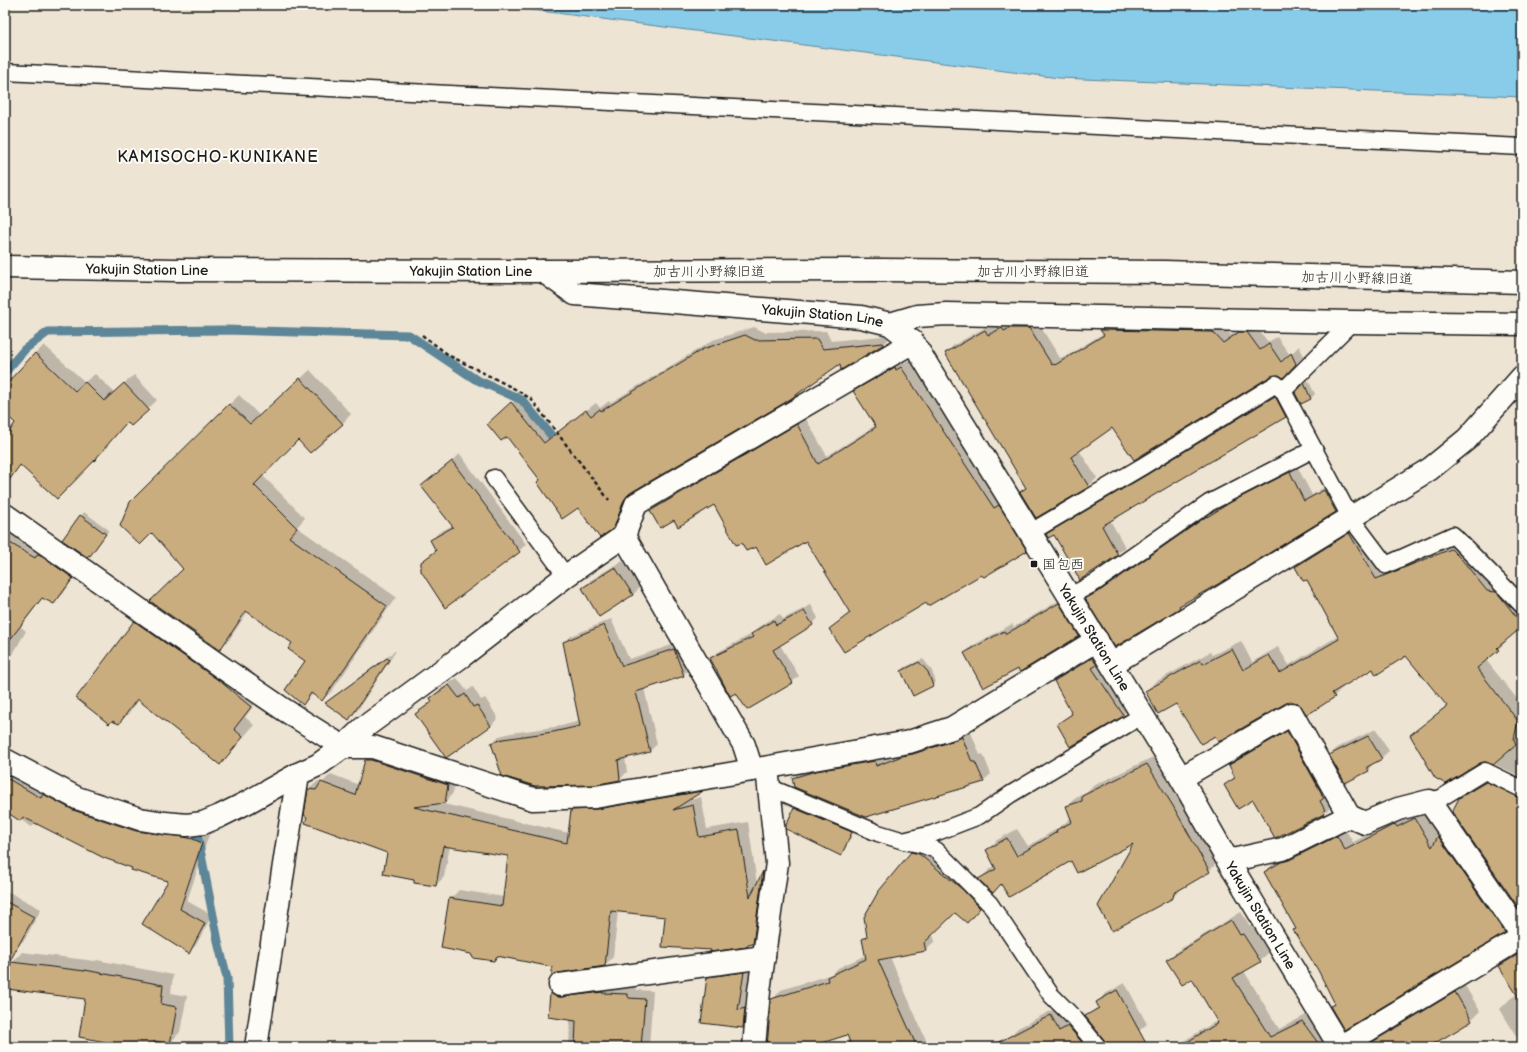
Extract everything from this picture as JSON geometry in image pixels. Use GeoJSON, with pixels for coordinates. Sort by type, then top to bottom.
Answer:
{"type":"FeatureCollection","features":[{"type":"Feature","properties":{"kind":"street","name":"Yakujin Station Line"},"geometry":{"type":"LineString","coordinates":[[5,267],[200,270],[544,271],[575,294],[861,317],[890,324],[913,342],[1143,715],[1228,861],[1340,1047]]}},
{"type":"Feature","properties":{"kind":"street","name":"加古川小野線旧道"},"geometry":{"type":"LineString","coordinates":[[544,271],[890,270],[1165,272],[1522,282]]}},
{"type":"Feature","properties":{"kind":"street"},"geometry":{"type":"LineString","coordinates":[[890,324],[917,316],[946,314],[1522,324]]}},
{"type":"Feature","properties":{"kind":"street"},"geometry":{"type":"LineString","coordinates":[[5,760],[77,798],[140,819],[188,825],[203,823],[220,816],[298,774],[318,765],[343,747],[362,729],[462,656],[627,527],[636,504],[913,342]]}},
{"type":"Feature","properties":{"kind":"street"},"geometry":{"type":"LineString","coordinates":[[1112,664],[1430,469],[1467,439],[1522,377]]}},
{"type":"Feature","properties":{"kind":"street"},"geometry":{"type":"LineString","coordinates":[[5,515],[282,709],[343,747],[373,747],[533,799],[595,797],[762,775],[909,742],[952,728],[1097,640]]}},
{"type":"Feature","properties":{"kind":"street"},"geometry":{"type":"LineString","coordinates":[[627,527],[744,745],[762,775],[777,863],[764,957],[754,1047]]}},
{"type":"Feature","properties":{"kind":"street"},"geometry":{"type":"LineString","coordinates":[[1181,778],[1292,714],[1350,816],[1365,823],[1398,809],[1429,801],[1522,936],[1340,1047]]}},
{"type":"Feature","properties":{"kind":"street"},"geometry":{"type":"LineString","coordinates":[[256,1047],[298,774]]}},
{"type":"Feature","properties":{"kind":"street"},"geometry":{"type":"LineString","coordinates":[[1228,861],[1283,848],[1350,816]]}},
{"type":"Feature","properties":{"kind":"street"},"geometry":{"type":"LineString","coordinates":[[560,985],[764,957]]}},
{"type":"Feature","properties":{"kind":"lane"},"geometry":{"type":"LineString","coordinates":[[5,72],[1522,147]]}},
{"type":"Feature","properties":{"kind":"lane"},"geometry":{"type":"LineString","coordinates":[[1283,391],[1352,322]]}},
{"type":"Feature","properties":{"kind":"lane"},"geometry":{"type":"LineString","coordinates":[[1031,532],[1150,462],[1276,384],[1283,391],[1350,517],[1386,565],[1453,535],[1522,604]]}},
{"type":"Feature","properties":{"kind":"lane"},"geometry":{"type":"LineString","coordinates":[[1070,596],[1096,582],[1209,503],[1314,449]]}},
{"type":"Feature","properties":{"kind":"lane"},"geometry":{"type":"LineString","coordinates":[[494,478],[566,576]]}},
{"type":"Feature","properties":{"kind":"lane"},"geometry":{"type":"LineString","coordinates":[[904,841],[932,834],[979,816],[1011,794],[1143,715]]}},
{"type":"Feature","properties":{"kind":"lane"},"geometry":{"type":"LineString","coordinates":[[1429,801],[1441,798],[1485,771],[1522,789]]}},
{"type":"Feature","properties":{"kind":"lane"},"geometry":{"type":"LineString","coordinates":[[762,775],[878,833],[936,850],[990,904],[1051,995],[1098,1047]]}},
{"type":"Feature","properties":{"kind":"path"},"geometry":{"type":"LineString","coordinates":[[422,335],[450,356],[515,389],[531,399],[617,510],[627,527]]}},
{"type":"Feature","properties":{"kind":"water"},"geometry":{"type":"Polygon","coordinates":[[[494,5],[1522,5],[1522,97],[1059,78],[494,5]]]}},
{"type":"Feature","properties":{"kind":"building"},"geometry":{"type":"Polygon","coordinates":[[[1002,328],[1004,331],[1010,328],[1029,328],[1052,365],[1055,365],[1104,335],[1100,330],[1213,332],[1223,343],[1239,332],[1247,332],[1260,350],[1269,344],[1281,362],[1291,353],[1296,364],[1283,378],[1279,375],[1271,376],[1134,460],[1112,428],[1071,457],[1089,487],[1036,518],[1020,492],[1026,488],[945,353],[985,330],[988,335],[1002,328]]]}},
{"type":"Feature","properties":{"kind":"building"},"geometry":{"type":"Polygon","coordinates":[[[745,335],[755,340],[817,339],[823,349],[884,344],[841,370],[840,364],[786,402],[630,493],[624,500],[614,528],[600,538],[578,508],[562,519],[537,482],[540,480],[507,437],[501,441],[487,424],[511,402],[544,443],[586,410],[591,416],[600,409],[601,411],[703,349],[745,335]]]}},
{"type":"Feature","properties":{"kind":"building"},"geometry":{"type":"Polygon","coordinates":[[[35,353],[75,391],[85,382],[104,401],[124,383],[149,410],[131,426],[127,422],[97,458],[57,499],[20,465],[5,486],[5,438],[15,423],[5,413],[5,385],[35,353]]]}},
{"type":"Feature","properties":{"kind":"building"},"geometry":{"type":"Polygon","coordinates":[[[895,367],[896,370],[901,367],[994,508],[999,505],[1027,551],[984,577],[981,575],[928,606],[926,603],[844,652],[829,629],[850,613],[806,541],[766,565],[756,547],[746,551],[742,543],[736,545],[714,505],[678,527],[674,520],[660,528],[650,511],[797,424],[818,464],[876,427],[853,391],[895,367]]]}},
{"type":"Feature","properties":{"kind":"building"},"geometry":{"type":"Polygon","coordinates":[[[300,378],[343,424],[310,453],[298,440],[254,485],[297,528],[289,537],[387,606],[322,701],[311,693],[303,705],[285,690],[305,661],[288,649],[292,643],[246,611],[220,650],[150,601],[183,569],[152,533],[140,545],[120,526],[130,502],[229,404],[250,424],[300,378]]]}},
{"type":"Feature","properties":{"kind":"building"},"geometry":{"type":"Polygon","coordinates":[[[1304,383],[1311,399],[1301,404],[1295,393],[1304,383]]]}},
{"type":"Feature","properties":{"kind":"building"},"geometry":{"type":"Polygon","coordinates":[[[1275,396],[1286,417],[1102,526],[1118,555],[1080,580],[1054,535],[1048,538],[1046,534],[1148,474],[1275,396]]]}},
{"type":"Feature","properties":{"kind":"building"},"geometry":{"type":"Polygon","coordinates":[[[452,461],[520,552],[445,608],[421,571],[421,562],[436,551],[430,540],[453,527],[421,486],[452,461]]]}},
{"type":"Feature","properties":{"kind":"building"},"geometry":{"type":"Polygon","coordinates":[[[1290,472],[1304,501],[1324,490],[1336,512],[1227,579],[1179,606],[1180,608],[1115,647],[1085,599],[1101,590],[1207,516],[1290,472]]]}},
{"type":"Feature","properties":{"kind":"building"},"geometry":{"type":"Polygon","coordinates":[[[80,515],[106,534],[90,556],[89,555],[87,557],[62,540],[80,515]]]}},
{"type":"Feature","properties":{"kind":"building"},"geometry":{"type":"Polygon","coordinates":[[[1349,533],[1376,579],[1451,549],[1463,561],[1487,591],[1496,592],[1500,596],[1522,624],[1522,627],[1497,648],[1499,650],[1477,668],[1518,721],[1514,739],[1516,745],[1493,765],[1485,762],[1480,763],[1446,784],[1435,778],[1410,735],[1447,706],[1406,656],[1376,675],[1373,669],[1332,693],[1335,697],[1307,715],[1298,703],[1286,703],[1218,742],[1215,736],[1201,744],[1176,704],[1158,714],[1145,691],[1201,660],[1203,664],[1232,649],[1243,670],[1269,655],[1280,673],[1339,639],[1307,580],[1303,581],[1295,567],[1349,533]]]}},
{"type":"Feature","properties":{"kind":"building"},"geometry":{"type":"Polygon","coordinates":[[[5,540],[35,558],[38,554],[73,578],[54,604],[42,598],[5,646],[5,540]]]}},
{"type":"Feature","properties":{"kind":"building"},"geometry":{"type":"Polygon","coordinates":[[[615,567],[633,595],[599,617],[582,588],[615,567]]]}},
{"type":"Feature","properties":{"kind":"building"},"geometry":{"type":"Polygon","coordinates":[[[1059,603],[1079,636],[1020,672],[1018,669],[983,688],[964,653],[1004,631],[1006,634],[1059,603]]]}},
{"type":"Feature","properties":{"kind":"building"},"geometry":{"type":"Polygon","coordinates":[[[804,611],[813,625],[773,650],[793,683],[747,710],[736,693],[730,696],[710,658],[753,637],[751,634],[774,620],[776,625],[804,611]]]}},
{"type":"Feature","properties":{"kind":"building"},"geometry":{"type":"Polygon","coordinates":[[[134,621],[221,682],[251,707],[234,729],[243,737],[220,765],[137,699],[119,724],[112,721],[109,724],[76,698],[134,621]]]}},
{"type":"Feature","properties":{"kind":"building"},"geometry":{"type":"Polygon","coordinates":[[[604,625],[622,666],[674,649],[684,676],[636,692],[650,752],[618,760],[620,780],[594,785],[535,786],[502,776],[491,743],[503,739],[553,732],[580,726],[563,642],[604,625]]]}},
{"type":"Feature","properties":{"kind":"building"},"geometry":{"type":"Polygon","coordinates":[[[387,658],[389,660],[349,720],[325,703],[387,658]]]}},
{"type":"Feature","properties":{"kind":"building"},"geometry":{"type":"Polygon","coordinates":[[[1092,658],[1097,665],[1092,668],[1124,716],[1070,747],[1057,724],[1072,714],[1054,681],[1092,658]]]}},
{"type":"Feature","properties":{"kind":"building"},"geometry":{"type":"Polygon","coordinates":[[[919,662],[928,672],[933,686],[913,696],[901,671],[919,662]]]}},
{"type":"Feature","properties":{"kind":"building"},"geometry":{"type":"Polygon","coordinates":[[[449,685],[459,698],[465,694],[473,707],[477,705],[491,726],[446,758],[415,714],[432,702],[430,698],[449,685]]]}},
{"type":"Feature","properties":{"kind":"building"},"geometry":{"type":"Polygon","coordinates":[[[1287,731],[1324,798],[1320,801],[1325,810],[1322,812],[1324,814],[1275,838],[1253,800],[1238,809],[1224,785],[1235,778],[1229,765],[1287,731]]]}},
{"type":"Feature","properties":{"kind":"building"},"geometry":{"type":"Polygon","coordinates":[[[1368,736],[1382,759],[1367,767],[1369,771],[1345,783],[1329,755],[1368,736]]]}},
{"type":"Feature","properties":{"kind":"building"},"geometry":{"type":"Polygon","coordinates":[[[962,737],[972,762],[975,762],[984,782],[866,817],[794,787],[792,778],[816,771],[875,761],[876,766],[962,737]]]}},
{"type":"Feature","properties":{"kind":"building"},"geometry":{"type":"Polygon","coordinates":[[[365,760],[371,760],[448,785],[445,803],[414,807],[567,843],[571,810],[597,809],[703,791],[673,810],[693,805],[699,837],[739,830],[750,897],[763,871],[753,944],[748,945],[747,947],[710,952],[711,950],[662,947],[665,917],[611,911],[605,966],[558,973],[552,976],[552,967],[497,956],[494,961],[473,958],[471,954],[441,948],[449,898],[502,906],[508,856],[443,846],[436,886],[414,883],[414,880],[383,874],[387,853],[305,823],[307,817],[304,815],[308,789],[316,790],[321,782],[355,795],[365,760]]]}},
{"type":"Feature","properties":{"kind":"building"},"geometry":{"type":"Polygon","coordinates":[[[1147,764],[1173,806],[1210,872],[1174,893],[1173,898],[1112,931],[1098,906],[1133,844],[1077,873],[1071,861],[1009,897],[1001,884],[993,893],[978,879],[996,869],[986,850],[1007,838],[1017,856],[1057,832],[1056,830],[1072,822],[1066,806],[1082,801],[1082,796],[1147,764]]]}},
{"type":"Feature","properties":{"kind":"building"},"geometry":{"type":"Polygon","coordinates":[[[5,777],[41,798],[43,794],[73,810],[136,831],[184,837],[202,843],[180,909],[205,923],[189,954],[142,924],[168,881],[131,870],[132,868],[104,858],[23,817],[20,821],[5,811],[5,777]]]}},
{"type":"Feature","properties":{"kind":"building"},"geometry":{"type":"Polygon","coordinates":[[[1486,782],[1522,798],[1522,911],[1452,812],[1459,798],[1486,782]]]}},
{"type":"Feature","properties":{"kind":"building"},"geometry":{"type":"Polygon","coordinates":[[[794,808],[852,832],[841,856],[786,829],[786,825],[794,808]]]}},
{"type":"Feature","properties":{"kind":"building"},"geometry":{"type":"Polygon","coordinates":[[[1415,818],[1432,847],[1438,836],[1505,933],[1344,1030],[1330,1006],[1335,1004],[1318,970],[1293,930],[1296,929],[1264,872],[1281,862],[1289,860],[1337,836],[1345,850],[1395,824],[1397,827],[1415,818]]]}},
{"type":"Feature","properties":{"kind":"building"},"geometry":{"type":"Polygon","coordinates":[[[911,852],[919,854],[962,889],[980,908],[967,923],[955,913],[924,943],[926,951],[878,960],[917,1047],[852,1047],[847,1035],[809,1047],[767,1047],[771,999],[828,981],[827,977],[866,959],[862,939],[867,937],[864,917],[878,892],[911,852]]]}},
{"type":"Feature","properties":{"kind":"building"},"geometry":{"type":"Polygon","coordinates":[[[5,901],[34,917],[5,970],[5,901]]]}},
{"type":"Feature","properties":{"kind":"building"},"geometry":{"type":"Polygon","coordinates":[[[1231,920],[1240,935],[1243,934],[1261,962],[1233,978],[1270,1037],[1302,1021],[1321,1047],[1179,1047],[1218,1023],[1192,979],[1182,985],[1166,960],[1231,920]]]}},
{"type":"Feature","properties":{"kind":"building"},"geometry":{"type":"Polygon","coordinates":[[[1522,952],[1522,1003],[1499,966],[1522,952]]]}},
{"type":"Feature","properties":{"kind":"building"},"geometry":{"type":"Polygon","coordinates":[[[11,962],[85,970],[163,985],[161,1004],[177,1007],[170,1044],[155,1041],[152,1047],[133,1047],[79,1037],[85,999],[7,989],[11,962]]]}},
{"type":"Feature","properties":{"kind":"building"},"geometry":{"type":"Polygon","coordinates":[[[744,972],[738,1010],[745,1008],[743,1028],[701,1023],[707,977],[744,972]]]}},
{"type":"Feature","properties":{"kind":"building"},"geometry":{"type":"Polygon","coordinates":[[[1117,990],[1148,1047],[1107,1047],[1105,1041],[1085,1016],[1099,1008],[1096,1002],[1117,990]]]}},
{"type":"Feature","properties":{"kind":"building"},"geometry":{"type":"Polygon","coordinates":[[[603,992],[602,993],[627,994],[629,998],[645,999],[641,1047],[575,1047],[576,1021],[548,1017],[550,993],[561,997],[603,992]]]}},
{"type":"Feature","properties":{"kind":"building"},"geometry":{"type":"Polygon","coordinates":[[[1455,992],[1472,1021],[1454,1032],[1428,1047],[1364,1047],[1455,992]]]}},
{"type":"Feature","properties":{"kind":"building"},"geometry":{"type":"Polygon","coordinates":[[[1051,1015],[1059,1031],[1068,1026],[1086,1047],[989,1047],[1051,1015]]]}},
{"type":"Feature","properties":{"kind":"waterway"},"geometry":{"type":"LineString","coordinates":[[5,372],[25,349],[48,332],[223,330],[409,335],[475,379],[522,400],[560,446]]}},
{"type":"Feature","properties":{"kind":"waterway"},"geometry":{"type":"LineString","coordinates":[[197,834],[219,946],[227,978],[229,1047]]}},
{"type":"Feature","properties":{"kind":"place","name":"国包西"},"geometry":{"type":"Point","coordinates":[1034,564]}},
{"type":"Feature","properties":{"kind":"district","name":"KAMISOCHO-KUNIKANE"},"geometry":{"type":"Point","coordinates":[218,157]}}]}
